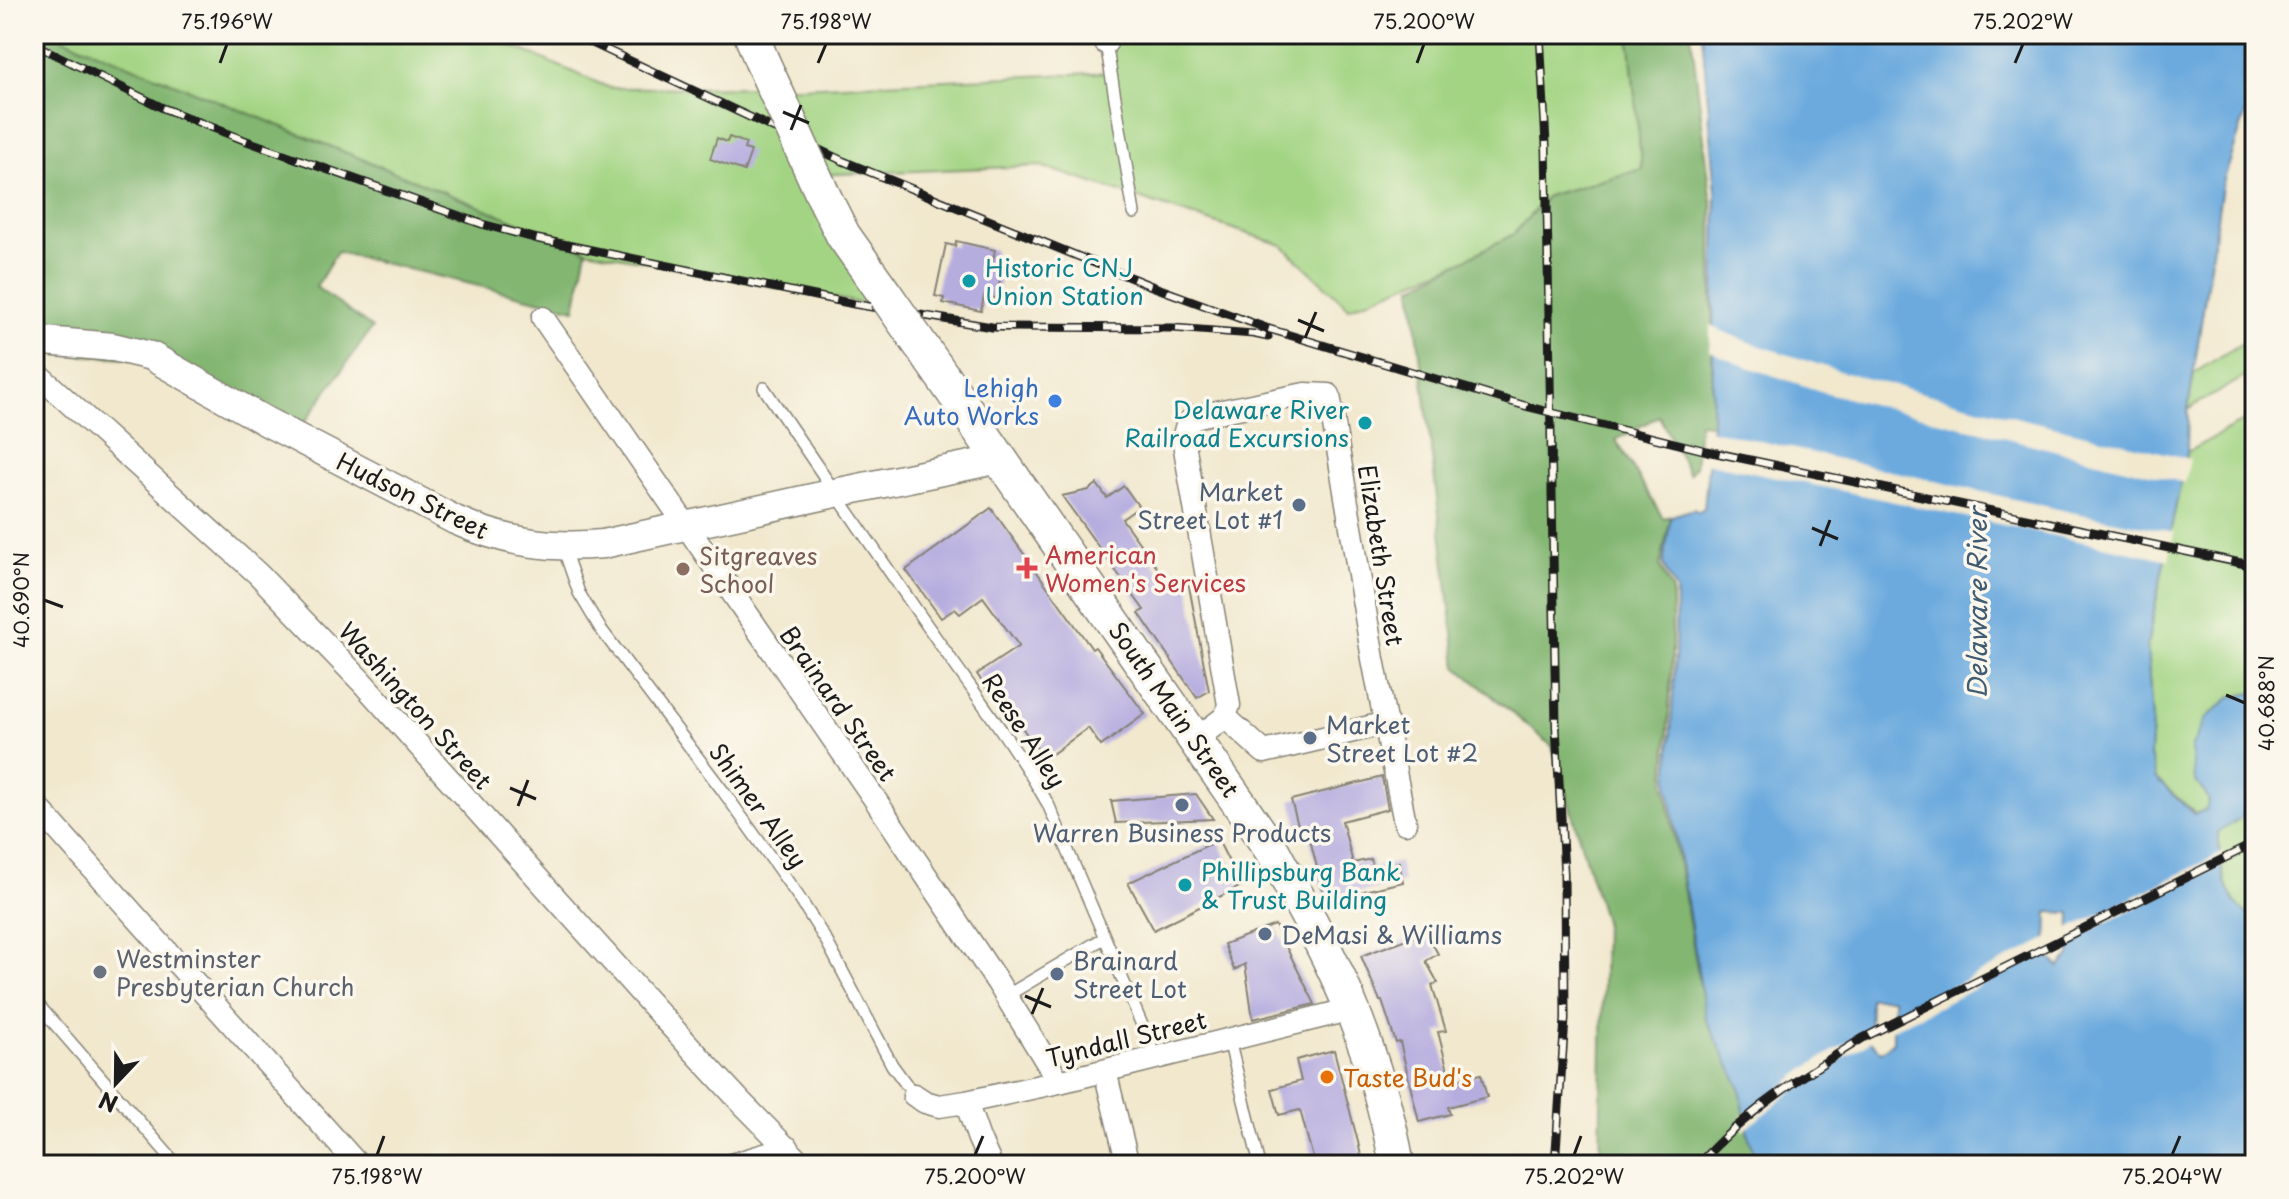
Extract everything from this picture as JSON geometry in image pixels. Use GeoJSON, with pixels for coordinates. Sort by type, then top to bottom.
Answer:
{"type":"FeatureCollection","features":[{"type":"Feature","properties":{"kind":"main road","name":"South Main Street"},"geometry":{"type":"LineString","coordinates":[[756,46],[843,235],[1273,852],[1314,928],[1352,1009],[1368,1053],[1397,1165]]}},
{"type":"Feature","properties":{"kind":"street","name":"Brainard Street"},"geometry":{"type":"LineString","coordinates":[[543,318],[885,814],[1059,1082]]}},
{"type":"Feature","properties":{"kind":"street","name":"Hudson Street"},"geometry":{"type":"LineString","coordinates":[[34,340],[113,347],[151,356],[267,422],[455,520],[481,532],[514,541],[563,547],[603,544],[1000,459]]}},
{"type":"Feature","properties":{"kind":"street","name":"Washington Street"},"geometry":{"type":"LineString","coordinates":[[34,371],[258,574],[361,681],[656,1010],[803,1165]]}},
{"type":"Feature","properties":{"kind":"street","name":"Elizabeth Street"},"geometry":{"type":"LineString","coordinates":[[1225,717],[1229,705],[1227,686],[1184,430],[1198,416],[1305,394],[1329,395],[1373,659],[1405,823]]}},
{"type":"Feature","properties":{"kind":"street"},"geometry":{"type":"LineString","coordinates":[[1195,740],[1225,717],[1264,752],[1387,723]]}},
{"type":"Feature","properties":{"kind":"street"},"geometry":{"type":"LineString","coordinates":[[34,803],[358,1165]]}},
{"type":"Feature","properties":{"kind":"street","name":"Tyndall Street"},"geometry":{"type":"LineString","coordinates":[[914,1095],[939,1106],[966,1102],[1105,1071],[1352,1009]]}},
{"type":"Feature","properties":{"kind":"street"},"geometry":{"type":"LineString","coordinates":[[1105,1071],[1128,1165]]}},
{"type":"Feature","properties":{"kind":"street"},"geometry":{"type":"LineString","coordinates":[[966,1102],[991,1165]]}},
{"type":"Feature","properties":{"kind":"street"},"geometry":{"type":"LineString","coordinates":[[731,1165],[788,1148]]}},
{"type":"Feature","properties":{"kind":"lane"},"geometry":{"type":"LineString","coordinates":[[1106,38],[1134,213]]}},
{"type":"Feature","properties":{"kind":"lane","name":"Reese Alley"},"geometry":{"type":"LineString","coordinates":[[764,388],[1030,773],[1048,804],[1156,1058]]}},
{"type":"Feature","properties":{"kind":"lane","name":"Shimer Alley"},"geometry":{"type":"LineString","coordinates":[[563,547],[579,593],[600,628],[798,896],[827,942],[892,1065],[914,1095]]}},
{"type":"Feature","properties":{"kind":"lane"},"geometry":{"type":"LineString","coordinates":[[1006,996],[1104,938]]}},
{"type":"Feature","properties":{"kind":"lane"},"geometry":{"type":"LineString","coordinates":[[34,1000],[177,1165]]}},
{"type":"Feature","properties":{"kind":"lane"},"geometry":{"type":"LineString","coordinates":[[1229,1040],[1260,1165]]}},
{"type":"Feature","properties":{"kind":"green space"},"geometry":{"type":"Polygon","coordinates":[[[34,34],[52,34],[587,250],[575,309],[337,252],[316,287],[372,328],[295,436],[155,359],[34,353],[34,34]]]}},
{"type":"Feature","properties":{"kind":"green space"},"geometry":{"type":"Polygon","coordinates":[[[52,34],[485,34],[610,88],[801,87],[1112,72],[1106,34],[1629,34],[1642,169],[1547,196],[1514,234],[1465,260],[1349,308],[1282,245],[1041,166],[814,175],[886,308],[587,250],[52,34]]]}},
{"type":"Feature","properties":{"kind":"green space"},"geometry":{"type":"Polygon","coordinates":[[[1629,34],[1691,34],[1712,204],[1712,424],[1699,423],[1695,467],[1689,474],[1659,416],[1616,440],[1663,518],[1671,516],[1660,566],[1672,591],[1665,784],[1706,1019],[1740,1087],[1748,1135],[1759,1165],[1600,1165],[1604,921],[1552,746],[1457,667],[1412,287],[1514,234],[1547,196],[1642,169],[1629,34]]]}},
{"type":"Feature","properties":{"kind":"green space"},"geometry":{"type":"Polygon","coordinates":[[[2255,335],[2255,371],[2188,409],[2194,373],[2255,335]]]}},
{"type":"Feature","properties":{"kind":"green space"},"geometry":{"type":"Polygon","coordinates":[[[2255,415],[2255,920],[2236,902],[2225,882],[2218,833],[2156,779],[2150,756],[2152,721],[2147,645],[2187,452],[2255,415]]]}},
{"type":"Feature","properties":{"kind":"water","name":"Delaware River"},"geometry":{"type":"Polygon","coordinates":[[[1702,34],[2246,34],[2243,85],[2247,109],[2222,186],[2188,409],[2187,452],[2147,645],[2152,721],[2150,756],[2156,779],[2194,814],[2206,810],[2209,799],[2195,780],[2191,748],[2206,718],[2230,698],[2255,692],[2255,805],[2218,833],[2225,882],[2236,903],[2255,920],[2255,1165],[1759,1165],[1748,1135],[1740,1087],[1706,1019],[1668,784],[1676,591],[1663,565],[1671,516],[1704,509],[1712,424],[1716,191],[1702,34]],[[2048,912],[2047,954],[2059,967],[2070,956],[2071,913],[2048,912]],[[1870,998],[1869,1040],[1881,1052],[1893,1042],[1893,998],[1870,998]]]}},
{"type":"Feature","properties":{"kind":"pier"},"geometry":{"type":"Polygon","coordinates":[[[1710,326],[1748,342],[1842,372],[2190,459],[2185,483],[1823,392],[1736,363],[1710,351],[1710,326]]]}},
{"type":"Feature","properties":{"kind":"pier"},"geometry":{"type":"Polygon","coordinates":[[[1708,429],[2075,513],[2174,532],[2169,560],[1705,462],[1708,429]]]}},
{"type":"Feature","properties":{"kind":"pier"},"geometry":{"type":"Polygon","coordinates":[[[2224,852],[2224,864],[2066,943],[2067,930],[2224,852]]]}},
{"type":"Feature","properties":{"kind":"pier"},"geometry":{"type":"Polygon","coordinates":[[[2051,937],[2051,951],[1889,1031],[1889,1018],[2051,937]]]}},
{"type":"Feature","properties":{"kind":"pier"},"geometry":{"type":"Polygon","coordinates":[[[1874,1026],[1874,1039],[1795,1089],[1743,1131],[1741,1117],[1812,1064],[1874,1026]]]}},
{"type":"Feature","properties":{"kind":"building"},"geometry":{"type":"Polygon","coordinates":[[[729,137],[746,143],[744,149],[751,151],[744,171],[710,159],[717,138],[727,142],[729,137]]]}},
{"type":"Feature","properties":{"kind":"building","name":"Historic CNJ Union Station"},"geometry":{"type":"Polygon","coordinates":[[[956,241],[995,250],[992,264],[1003,266],[996,298],[984,296],[981,311],[943,303],[944,298],[935,296],[946,244],[955,246],[956,241]]]}},
{"type":"Feature","properties":{"kind":"building"},"geometry":{"type":"Polygon","coordinates":[[[1097,484],[1107,498],[1124,486],[1139,507],[1122,519],[1173,590],[1188,581],[1209,691],[1197,698],[1139,613],[1144,610],[1062,496],[1089,490],[1097,484]]]}},
{"type":"Feature","properties":{"kind":"building"},"geometry":{"type":"Polygon","coordinates":[[[991,508],[1092,649],[1095,647],[1145,714],[1101,746],[1088,728],[1045,759],[993,688],[988,691],[977,674],[1019,646],[983,597],[960,614],[955,609],[941,618],[906,570],[991,508]]]}},
{"type":"Feature","properties":{"kind":"building"},"geometry":{"type":"Polygon","coordinates":[[[1382,777],[1388,809],[1342,821],[1353,863],[1371,859],[1373,868],[1399,862],[1403,882],[1325,900],[1307,827],[1299,829],[1291,800],[1382,777]]]}},
{"type":"Feature","properties":{"kind":"building"},"geometry":{"type":"Polygon","coordinates":[[[1196,794],[1213,819],[1116,823],[1111,801],[1196,794]]]}},
{"type":"Feature","properties":{"kind":"building","name":"Phillipsburg Bank & Trust Building"},"geometry":{"type":"Polygon","coordinates":[[[1218,840],[1241,886],[1154,930],[1128,883],[1218,840]]]}},
{"type":"Feature","properties":{"kind":"building"},"geometry":{"type":"Polygon","coordinates":[[[1275,925],[1315,1004],[1253,1019],[1245,964],[1234,970],[1224,944],[1275,925]]]}},
{"type":"Feature","properties":{"kind":"building"},"geometry":{"type":"Polygon","coordinates":[[[1426,932],[1438,954],[1426,961],[1438,983],[1432,985],[1446,1031],[1438,1032],[1451,1082],[1481,1074],[1487,1097],[1448,1107],[1450,1114],[1419,1122],[1400,1042],[1396,1043],[1382,1001],[1361,956],[1426,932]]]}},
{"type":"Feature","properties":{"kind":"building"},"geometry":{"type":"Polygon","coordinates":[[[1334,1050],[1363,1165],[1315,1165],[1300,1110],[1279,1115],[1272,1089],[1301,1081],[1296,1060],[1334,1050]]]}},
{"type":"Feature","properties":{"kind":"railway"},"geometry":{"type":"LineString","coordinates":[[573,34],[843,161],[1149,285],[1266,328],[1529,407],[1707,451],[2255,566]]}},
{"type":"Feature","properties":{"kind":"railway"},"geometry":{"type":"LineString","coordinates":[[1540,34],[1546,144],[1556,726],[1564,873],[1565,1019],[1555,1165]]}},
{"type":"Feature","properties":{"kind":"railway"},"geometry":{"type":"LineString","coordinates":[[34,44],[163,108],[244,140],[482,224],[538,239],[854,304],[992,327],[1173,328],[1268,337]]}},
{"type":"Feature","properties":{"kind":"railway"},"geometry":{"type":"LineString","coordinates":[[1698,1165],[1755,1111],[1863,1038],[2255,843]]}},
{"type":"Feature","properties":{"kind":"place","name":"Historic CNJ Union Station"},"geometry":{"type":"Point","coordinates":[969,281]}},
{"type":"Feature","properties":{"kind":"place","name":"Lehigh Auto Works"},"geometry":{"type":"Point","coordinates":[1055,401]}},
{"type":"Feature","properties":{"kind":"place","name":"Delaware River Railroad Excursions"},"geometry":{"type":"Point","coordinates":[1365,423]}},
{"type":"Feature","properties":{"kind":"place","name":"Market Street Lot #1"},"geometry":{"type":"Point","coordinates":[1299,505]}},
{"type":"Feature","properties":{"kind":"place","name":"American Women's Services"},"geometry":{"type":"Point","coordinates":[1027,568]}},
{"type":"Feature","properties":{"kind":"place","name":"Sitgreaves School"},"geometry":{"type":"Point","coordinates":[683,569]}},
{"type":"Feature","properties":{"kind":"place","name":"Market Street Lot #2"},"geometry":{"type":"Point","coordinates":[1310,738]}},
{"type":"Feature","properties":{"kind":"place","name":"Warren Business Products"},"geometry":{"type":"Point","coordinates":[1182,805]}},
{"type":"Feature","properties":{"kind":"place","name":"Phillipsburg Bank & Trust Building"},"geometry":{"type":"Point","coordinates":[1185,885]}},
{"type":"Feature","properties":{"kind":"place","name":"DeMasi & Williams"},"geometry":{"type":"Point","coordinates":[1265,934]}},
{"type":"Feature","properties":{"kind":"place","name":"Westminster Presbyterian Church"},"geometry":{"type":"Point","coordinates":[100,972]}},
{"type":"Feature","properties":{"kind":"place","name":"Brainard Street Lot"},"geometry":{"type":"Point","coordinates":[1057,974]}},
{"type":"Feature","properties":{"kind":"place","name":"Taste Bud's"},"geometry":{"type":"Point","coordinates":[1327,1077]}}]}
